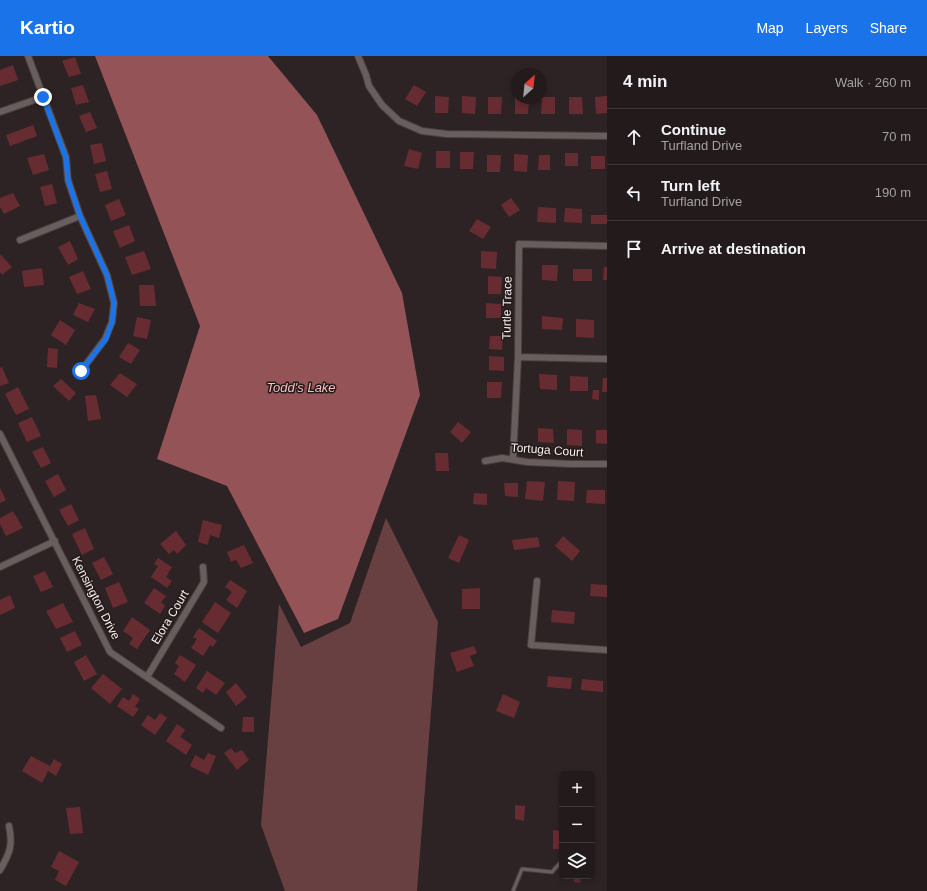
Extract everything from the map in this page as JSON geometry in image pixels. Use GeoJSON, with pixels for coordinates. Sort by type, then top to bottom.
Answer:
{"type":"FeatureCollection","features":[{"type":"Feature","properties":{"kind":"street"},"geometry":{"type":"LineString","coordinates":[[28,56],[66,158],[68,180],[80,216],[107,275],[114,303],[112,322],[106,339],[81,371]]}},
{"type":"Feature","properties":{"kind":"street"},"geometry":{"type":"LineString","coordinates":[[358,56],[369,86],[382,105],[400,121],[422,131],[447,134],[607,136]]}},
{"type":"Feature","properties":{"kind":"street"},"geometry":{"type":"LineString","coordinates":[[0,112],[43,97]]}},
{"type":"Feature","properties":{"kind":"street"},"geometry":{"type":"LineString","coordinates":[[20,240],[80,216]]}},
{"type":"Feature","properties":{"kind":"street","name":"Turtle Trace"},"geometry":{"type":"LineString","coordinates":[[513,459],[518,357],[519,244],[607,246]]}},
{"type":"Feature","properties":{"kind":"street"},"geometry":{"type":"LineString","coordinates":[[518,357],[607,359]]}},
{"type":"Feature","properties":{"kind":"street","name":"Kensington Drive"},"geometry":{"type":"LineString","coordinates":[[0,434],[110,652],[221,728]]}},
{"type":"Feature","properties":{"kind":"street","name":"Tortuga Court"},"geometry":{"type":"LineString","coordinates":[[485,461],[502,458],[534,463],[607,464]]}},
{"type":"Feature","properties":{"kind":"street"},"geometry":{"type":"LineString","coordinates":[[0,567],[55,541]]}},
{"type":"Feature","properties":{"kind":"street","name":"Elora Court"},"geometry":{"type":"LineString","coordinates":[[147,677],[204,582],[203,566]]}},
{"type":"Feature","properties":{"kind":"street"},"geometry":{"type":"LineString","coordinates":[[537,581],[532,645],[607,650]]}},
{"type":"Feature","properties":{"kind":"street"},"geometry":{"type":"LineString","coordinates":[[0,870],[11,846],[9,826]]}},
{"type":"Feature","properties":{"kind":"lane"},"geometry":{"type":"LineString","coordinates":[[513,891],[522,869],[552,872],[559,864]]}},
{"type":"Feature","properties":{"kind":"shaded area"},"geometry":{"type":"Polygon","coordinates":[[[386,518],[438,622],[417,891],[285,891],[261,825],[279,604],[301,647],[350,623],[386,518]]]}},
{"type":"Feature","properties":{"kind":"water","name":"Todd's Lake"},"geometry":{"type":"Polygon","coordinates":[[[95,56],[268,56],[317,115],[402,293],[420,395],[338,619],[304,633],[227,486],[157,459],[200,326],[95,56]]]}},
{"type":"Feature","properties":{"kind":"building"},"geometry":{"type":"Polygon","coordinates":[[[75,57],[81,74],[69,77],[62,61],[75,57]]]}},
{"type":"Feature","properties":{"kind":"building"},"geometry":{"type":"Polygon","coordinates":[[[13,65],[18,80],[0,86],[0,70],[13,65]]]}},
{"type":"Feature","properties":{"kind":"building"},"geometry":{"type":"Polygon","coordinates":[[[83,85],[89,102],[76,105],[71,88],[83,85]]]}},
{"type":"Feature","properties":{"kind":"building"},"geometry":{"type":"Polygon","coordinates":[[[414,85],[426,92],[417,106],[405,99],[414,85]]]}},
{"type":"Feature","properties":{"kind":"building"},"geometry":{"type":"Polygon","coordinates":[[[435,96],[449,97],[448,113],[435,113],[435,96]]]}},
{"type":"Feature","properties":{"kind":"building"},"geometry":{"type":"Polygon","coordinates":[[[462,96],[476,97],[475,114],[462,113],[462,96]]]}},
{"type":"Feature","properties":{"kind":"building"},"geometry":{"type":"Polygon","coordinates":[[[607,96],[607,113],[596,114],[595,97],[607,96]]]}},
{"type":"Feature","properties":{"kind":"building"},"geometry":{"type":"Polygon","coordinates":[[[488,97],[502,97],[501,114],[488,114],[488,97]]]}},
{"type":"Feature","properties":{"kind":"building"},"geometry":{"type":"Polygon","coordinates":[[[547,97],[555,97],[555,114],[541,114],[542,104],[547,104],[547,97]]]}},
{"type":"Feature","properties":{"kind":"building"},"geometry":{"type":"Polygon","coordinates":[[[569,97],[582,97],[583,114],[569,114],[569,97]]]}},
{"type":"Feature","properties":{"kind":"building"},"geometry":{"type":"Polygon","coordinates":[[[515,104],[529,104],[528,114],[515,114],[515,104]]]}},
{"type":"Feature","properties":{"kind":"building"},"geometry":{"type":"Polygon","coordinates":[[[90,112],[97,128],[86,132],[79,116],[90,112]]]}},
{"type":"Feature","properties":{"kind":"building"},"geometry":{"type":"Polygon","coordinates":[[[33,125],[37,136],[10,146],[6,135],[33,125]]]}},
{"type":"Feature","properties":{"kind":"building"},"geometry":{"type":"Polygon","coordinates":[[[102,143],[106,161],[94,164],[90,145],[102,143]]]}},
{"type":"Feature","properties":{"kind":"building"},"geometry":{"type":"Polygon","coordinates":[[[409,149],[422,153],[418,169],[404,166],[409,149]]]}},
{"type":"Feature","properties":{"kind":"building"},"geometry":{"type":"Polygon","coordinates":[[[436,151],[450,151],[450,168],[436,168],[436,151]]]}},
{"type":"Feature","properties":{"kind":"building"},"geometry":{"type":"Polygon","coordinates":[[[460,152],[474,152],[473,169],[460,169],[460,152]]]}},
{"type":"Feature","properties":{"kind":"building"},"geometry":{"type":"Polygon","coordinates":[[[565,153],[578,153],[578,166],[565,166],[565,153]]]}},
{"type":"Feature","properties":{"kind":"building"},"geometry":{"type":"Polygon","coordinates":[[[44,154],[49,170],[33,175],[27,158],[44,154]]]}},
{"type":"Feature","properties":{"kind":"building"},"geometry":{"type":"Polygon","coordinates":[[[514,154],[528,155],[527,172],[514,171],[514,154]]]}},
{"type":"Feature","properties":{"kind":"building"},"geometry":{"type":"Polygon","coordinates":[[[487,155],[501,155],[500,172],[487,172],[487,155]]]}},
{"type":"Feature","properties":{"kind":"building"},"geometry":{"type":"Polygon","coordinates":[[[539,155],[550,155],[550,170],[538,170],[539,155]]]}},
{"type":"Feature","properties":{"kind":"building"},"geometry":{"type":"Polygon","coordinates":[[[591,156],[605,156],[605,169],[591,169],[591,156]]]}},
{"type":"Feature","properties":{"kind":"building"},"geometry":{"type":"Polygon","coordinates":[[[107,171],[112,189],[100,192],[95,174],[107,171]]]}},
{"type":"Feature","properties":{"kind":"building"},"geometry":{"type":"Polygon","coordinates":[[[52,184],[57,203],[45,206],[40,187],[52,184]]]}},
{"type":"Feature","properties":{"kind":"building"},"geometry":{"type":"Polygon","coordinates":[[[13,193],[20,206],[4,214],[0,207],[0,198],[13,193]]]}},
{"type":"Feature","properties":{"kind":"building"},"geometry":{"type":"Polygon","coordinates":[[[511,198],[520,210],[509,217],[501,205],[511,198]]]}},
{"type":"Feature","properties":{"kind":"building"},"geometry":{"type":"Polygon","coordinates":[[[119,199],[126,215],[111,221],[105,205],[119,199]]]}},
{"type":"Feature","properties":{"kind":"building"},"geometry":{"type":"Polygon","coordinates":[[[538,207],[556,208],[556,223],[537,222],[538,207]]]}},
{"type":"Feature","properties":{"kind":"building"},"geometry":{"type":"Polygon","coordinates":[[[565,208],[582,209],[582,223],[564,222],[565,208]]]}},
{"type":"Feature","properties":{"kind":"building"},"geometry":{"type":"Polygon","coordinates":[[[591,215],[607,215],[607,224],[591,224],[591,215]]]}},
{"type":"Feature","properties":{"kind":"building"},"geometry":{"type":"Polygon","coordinates":[[[477,219],[491,227],[483,239],[469,231],[477,219]]]}},
{"type":"Feature","properties":{"kind":"building"},"geometry":{"type":"Polygon","coordinates":[[[129,225],[135,241],[120,248],[113,231],[129,225]]]}},
{"type":"Feature","properties":{"kind":"building"},"geometry":{"type":"Polygon","coordinates":[[[70,241],[78,259],[68,265],[58,247],[70,241]]]}},
{"type":"Feature","properties":{"kind":"building"},"geometry":{"type":"Polygon","coordinates":[[[144,251],[151,269],[132,275],[125,257],[144,251]]]}},
{"type":"Feature","properties":{"kind":"building"},"geometry":{"type":"Polygon","coordinates":[[[481,251],[497,252],[496,269],[481,268],[481,251]]]}},
{"type":"Feature","properties":{"kind":"building"},"geometry":{"type":"Polygon","coordinates":[[[0,254],[12,267],[2,275],[0,272],[0,254]]]}},
{"type":"Feature","properties":{"kind":"building"},"geometry":{"type":"Polygon","coordinates":[[[542,265],[558,265],[557,281],[542,280],[542,265]]]}},
{"type":"Feature","properties":{"kind":"building"},"geometry":{"type":"Polygon","coordinates":[[[604,267],[607,267],[607,280],[603,280],[604,267]]]}},
{"type":"Feature","properties":{"kind":"building"},"geometry":{"type":"Polygon","coordinates":[[[42,268],[44,285],[24,287],[22,271],[42,268]]]}},
{"type":"Feature","properties":{"kind":"building"},"geometry":{"type":"Polygon","coordinates":[[[573,269],[592,269],[592,281],[573,281],[573,269]]]}},
{"type":"Feature","properties":{"kind":"building"},"geometry":{"type":"Polygon","coordinates":[[[83,271],[91,289],[77,294],[69,277],[83,271]]]}},
{"type":"Feature","properties":{"kind":"building"},"geometry":{"type":"Polygon","coordinates":[[[488,276],[502,277],[501,294],[488,294],[488,276]]]}},
{"type":"Feature","properties":{"kind":"building"},"geometry":{"type":"Polygon","coordinates":[[[139,285],[154,285],[156,306],[140,306],[139,285]]]}},
{"type":"Feature","properties":{"kind":"building"},"geometry":{"type":"Polygon","coordinates":[[[79,303],[95,309],[88,322],[73,315],[79,303]]]}},
{"type":"Feature","properties":{"kind":"building"},"geometry":{"type":"Polygon","coordinates":[[[486,303],[501,304],[501,318],[486,318],[486,303]]]}},
{"type":"Feature","properties":{"kind":"building"},"geometry":{"type":"Polygon","coordinates":[[[542,316],[563,318],[562,330],[542,329],[542,316]]]}},
{"type":"Feature","properties":{"kind":"building"},"geometry":{"type":"Polygon","coordinates":[[[137,317],[151,320],[147,339],[133,336],[137,317]]]}},
{"type":"Feature","properties":{"kind":"building"},"geometry":{"type":"Polygon","coordinates":[[[576,319],[594,320],[594,338],[576,337],[576,319]]]}},
{"type":"Feature","properties":{"kind":"building"},"geometry":{"type":"Polygon","coordinates":[[[60,320],[75,330],[66,345],[51,335],[60,320]]]}},
{"type":"Feature","properties":{"kind":"building"},"geometry":{"type":"Polygon","coordinates":[[[490,336],[503,336],[502,350],[489,349],[490,336]]]}},
{"type":"Feature","properties":{"kind":"building"},"geometry":{"type":"Polygon","coordinates":[[[128,343],[140,350],[131,364],[119,357],[128,343]]]}},
{"type":"Feature","properties":{"kind":"building"},"geometry":{"type":"Polygon","coordinates":[[[48,348],[58,349],[57,368],[47,367],[48,348]]]}},
{"type":"Feature","properties":{"kind":"building"},"geometry":{"type":"Polygon","coordinates":[[[489,356],[504,357],[504,371],[489,370],[489,356]]]}},
{"type":"Feature","properties":{"kind":"building"},"geometry":{"type":"Polygon","coordinates":[[[2,367],[9,383],[0,386],[0,368],[2,367]]]}},
{"type":"Feature","properties":{"kind":"building"},"geometry":{"type":"Polygon","coordinates":[[[120,373],[137,384],[127,397],[110,385],[120,373]]]}},
{"type":"Feature","properties":{"kind":"building"},"geometry":{"type":"Polygon","coordinates":[[[539,374],[557,375],[557,390],[540,389],[539,374]]]}},
{"type":"Feature","properties":{"kind":"building"},"geometry":{"type":"Polygon","coordinates":[[[570,376],[588,377],[588,391],[570,391],[570,376]]]}},
{"type":"Feature","properties":{"kind":"building"},"geometry":{"type":"Polygon","coordinates":[[[603,378],[607,378],[607,392],[602,392],[603,378]]]}},
{"type":"Feature","properties":{"kind":"building"},"geometry":{"type":"Polygon","coordinates":[[[61,379],[76,393],[69,401],[53,386],[61,379]]]}},
{"type":"Feature","properties":{"kind":"building"},"geometry":{"type":"Polygon","coordinates":[[[487,382],[502,382],[501,398],[487,398],[487,382]]]}},
{"type":"Feature","properties":{"kind":"building"},"geometry":{"type":"Polygon","coordinates":[[[18,387],[29,409],[16,415],[5,394],[18,387]]]}},
{"type":"Feature","properties":{"kind":"building"},"geometry":{"type":"Polygon","coordinates":[[[593,390],[599,390],[599,400],[592,399],[593,390]]]}},
{"type":"Feature","properties":{"kind":"building"},"geometry":{"type":"Polygon","coordinates":[[[96,395],[101,419],[88,421],[85,396],[96,395]]]}},
{"type":"Feature","properties":{"kind":"building"},"geometry":{"type":"Polygon","coordinates":[[[32,417],[41,436],[27,442],[18,423],[32,417]]]}},
{"type":"Feature","properties":{"kind":"building"},"geometry":{"type":"Polygon","coordinates":[[[458,422],[471,432],[462,443],[450,432],[458,422]]]}},
{"type":"Feature","properties":{"kind":"building"},"geometry":{"type":"Polygon","coordinates":[[[538,428],[553,429],[554,443],[538,442],[538,428]]]}},
{"type":"Feature","properties":{"kind":"building"},"geometry":{"type":"Polygon","coordinates":[[[567,429],[582,430],[582,446],[567,445],[567,429]]]}},
{"type":"Feature","properties":{"kind":"building"},"geometry":{"type":"Polygon","coordinates":[[[596,430],[607,430],[607,444],[596,443],[596,430]]]}},
{"type":"Feature","properties":{"kind":"building"},"geometry":{"type":"Polygon","coordinates":[[[43,447],[51,463],[41,468],[32,452],[43,447]]]}},
{"type":"Feature","properties":{"kind":"building"},"geometry":{"type":"Polygon","coordinates":[[[435,453],[448,453],[449,471],[436,471],[435,453]]]}},
{"type":"Feature","properties":{"kind":"building"},"geometry":{"type":"Polygon","coordinates":[[[58,474],[66,490],[54,497],[45,481],[58,474]]]}},
{"type":"Feature","properties":{"kind":"building"},"geometry":{"type":"Polygon","coordinates":[[[527,481],[545,482],[543,501],[525,499],[527,481]]]}},
{"type":"Feature","properties":{"kind":"building"},"geometry":{"type":"Polygon","coordinates":[[[558,481],[575,482],[574,501],[557,500],[558,481]]]}},
{"type":"Feature","properties":{"kind":"building"},"geometry":{"type":"Polygon","coordinates":[[[504,483],[518,483],[518,497],[505,496],[504,483]]]}},
{"type":"Feature","properties":{"kind":"building"},"geometry":{"type":"Polygon","coordinates":[[[0,488],[6,500],[0,503],[0,488]]]}},
{"type":"Feature","properties":{"kind":"building"},"geometry":{"type":"Polygon","coordinates":[[[587,490],[605,490],[605,504],[586,503],[587,490]]]}},
{"type":"Feature","properties":{"kind":"building"},"geometry":{"type":"Polygon","coordinates":[[[474,493],[487,494],[487,505],[473,504],[474,493]]]}},
{"type":"Feature","properties":{"kind":"building"},"geometry":{"type":"Polygon","coordinates":[[[71,504],[79,520],[68,526],[59,510],[71,504]]]}},
{"type":"Feature","properties":{"kind":"building"},"geometry":{"type":"Polygon","coordinates":[[[13,511],[23,528],[6,536],[0,524],[0,518],[13,511]]]}},
{"type":"Feature","properties":{"kind":"building"},"geometry":{"type":"Polygon","coordinates":[[[203,520],[222,525],[219,538],[210,535],[208,545],[198,542],[203,520]]]}},
{"type":"Feature","properties":{"kind":"building"},"geometry":{"type":"Polygon","coordinates":[[[85,528],[94,549],[82,555],[72,534],[85,528]]]}},
{"type":"Feature","properties":{"kind":"building"},"geometry":{"type":"Polygon","coordinates":[[[176,531],[186,545],[177,554],[174,550],[169,554],[160,544],[176,531]]]}},
{"type":"Feature","properties":{"kind":"building"},"geometry":{"type":"Polygon","coordinates":[[[459,535],[469,540],[459,563],[448,558],[459,535]]]}},
{"type":"Feature","properties":{"kind":"building"},"geometry":{"type":"Polygon","coordinates":[[[563,536],[580,551],[572,561],[555,546],[563,536]]]}},
{"type":"Feature","properties":{"kind":"building"},"geometry":{"type":"Polygon","coordinates":[[[538,537],[540,547],[514,550],[512,540],[538,537]]]}},
{"type":"Feature","properties":{"kind":"building"},"geometry":{"type":"Polygon","coordinates":[[[244,545],[253,563],[241,568],[236,560],[231,562],[227,552],[244,545]]]}},
{"type":"Feature","properties":{"kind":"building"},"geometry":{"type":"Polygon","coordinates":[[[104,557],[113,574],[101,580],[92,563],[104,557]]]}},
{"type":"Feature","properties":{"kind":"building"},"geometry":{"type":"Polygon","coordinates":[[[158,558],[172,567],[166,577],[172,581],[167,588],[151,577],[158,566],[154,564],[158,558]]]}},
{"type":"Feature","properties":{"kind":"building"},"geometry":{"type":"Polygon","coordinates":[[[45,571],[53,587],[41,592],[33,576],[45,571]]]}},
{"type":"Feature","properties":{"kind":"building"},"geometry":{"type":"Polygon","coordinates":[[[230,580],[247,591],[237,608],[226,600],[232,592],[225,587],[230,580]]]}},
{"type":"Feature","properties":{"kind":"building"},"geometry":{"type":"Polygon","coordinates":[[[119,582],[128,602],[113,608],[105,588],[119,582]]]}},
{"type":"Feature","properties":{"kind":"building"},"geometry":{"type":"Polygon","coordinates":[[[591,584],[607,585],[607,597],[590,596],[591,584]]]}},
{"type":"Feature","properties":{"kind":"building"},"geometry":{"type":"Polygon","coordinates":[[[154,588],[166,596],[161,602],[165,606],[160,614],[144,603],[154,588]]]}},
{"type":"Feature","properties":{"kind":"building"},"geometry":{"type":"Polygon","coordinates":[[[480,588],[480,609],[462,609],[462,589],[480,588]]]}},
{"type":"Feature","properties":{"kind":"building"},"geometry":{"type":"Polygon","coordinates":[[[10,595],[15,608],[0,615],[0,600],[10,595]]]}},
{"type":"Feature","properties":{"kind":"building"},"geometry":{"type":"Polygon","coordinates":[[[215,602],[231,613],[218,633],[202,622],[215,602]]]}},
{"type":"Feature","properties":{"kind":"building"},"geometry":{"type":"Polygon","coordinates":[[[63,603],[73,622],[56,629],[46,611],[63,603]]]}},
{"type":"Feature","properties":{"kind":"building"},"geometry":{"type":"Polygon","coordinates":[[[552,610],[575,612],[574,624],[551,622],[552,610]]]}},
{"type":"Feature","properties":{"kind":"building"},"geometry":{"type":"Polygon","coordinates":[[[132,617],[150,630],[137,649],[129,644],[133,638],[123,631],[132,617]]]}},
{"type":"Feature","properties":{"kind":"building"},"geometry":{"type":"Polygon","coordinates":[[[199,628],[217,641],[213,647],[210,645],[203,656],[191,648],[197,639],[193,637],[199,628]]]}},
{"type":"Feature","properties":{"kind":"building"},"geometry":{"type":"Polygon","coordinates":[[[75,631],[82,645],[67,652],[60,638],[75,631]]]}},
{"type":"Feature","properties":{"kind":"building"},"geometry":{"type":"Polygon","coordinates":[[[474,646],[477,653],[470,656],[474,666],[457,672],[450,653],[474,646]]]}},
{"type":"Feature","properties":{"kind":"building"},"geometry":{"type":"Polygon","coordinates":[[[86,655],[97,674],[84,681],[74,662],[86,655]]]}},
{"type":"Feature","properties":{"kind":"building"},"geometry":{"type":"Polygon","coordinates":[[[180,655],[196,665],[185,682],[174,674],[179,666],[175,663],[180,655]]]}},
{"type":"Feature","properties":{"kind":"building"},"geometry":{"type":"Polygon","coordinates":[[[207,671],[225,683],[216,695],[206,688],[203,693],[196,688],[207,671]]]}},
{"type":"Feature","properties":{"kind":"building"},"geometry":{"type":"Polygon","coordinates":[[[103,674],[122,689],[110,704],[91,688],[103,674]]]}},
{"type":"Feature","properties":{"kind":"building"},"geometry":{"type":"Polygon","coordinates":[[[548,676],[572,678],[571,689],[547,687],[548,676]]]}},
{"type":"Feature","properties":{"kind":"building"},"geometry":{"type":"Polygon","coordinates":[[[582,679],[603,681],[603,692],[581,690],[582,679]]]}},
{"type":"Feature","properties":{"kind":"building"},"geometry":{"type":"Polygon","coordinates":[[[236,683],[247,697],[236,706],[226,692],[236,683]]]}},
{"type":"Feature","properties":{"kind":"building"},"geometry":{"type":"Polygon","coordinates":[[[133,694],[140,699],[135,707],[139,709],[133,717],[117,706],[123,697],[129,701],[133,694]]]}},
{"type":"Feature","properties":{"kind":"building"},"geometry":{"type":"Polygon","coordinates":[[[503,694],[520,702],[514,718],[496,711],[503,694]]]}},
{"type":"Feature","properties":{"kind":"building"},"geometry":{"type":"Polygon","coordinates":[[[160,713],[167,718],[155,735],[141,725],[148,715],[155,720],[160,713]]]}},
{"type":"Feature","properties":{"kind":"building"},"geometry":{"type":"Polygon","coordinates":[[[243,717],[254,717],[254,732],[242,732],[243,717]]]}},
{"type":"Feature","properties":{"kind":"building"},"geometry":{"type":"Polygon","coordinates":[[[177,724],[185,730],[180,737],[192,745],[186,755],[166,741],[177,724]]]}},
{"type":"Feature","properties":{"kind":"building"},"geometry":{"type":"Polygon","coordinates":[[[231,748],[235,753],[242,750],[249,760],[237,770],[224,753],[231,748]]]}},
{"type":"Feature","properties":{"kind":"building"},"geometry":{"type":"Polygon","coordinates":[[[208,753],[216,756],[208,775],[190,766],[195,755],[204,760],[208,753]]]}},
{"type":"Feature","properties":{"kind":"building"},"geometry":{"type":"Polygon","coordinates":[[[31,756],[50,766],[54,759],[62,764],[56,776],[48,771],[42,783],[22,771],[31,756]]]}},
{"type":"Feature","properties":{"kind":"building"},"geometry":{"type":"Polygon","coordinates":[[[515,805],[525,806],[524,821],[515,819],[515,805]]]}},
{"type":"Feature","properties":{"kind":"building"},"geometry":{"type":"Polygon","coordinates":[[[80,807],[83,833],[70,834],[66,808],[80,807]]]}},
{"type":"Feature","properties":{"kind":"building"},"geometry":{"type":"Polygon","coordinates":[[[553,830],[559,831],[559,849],[553,849],[553,830]]]}},
{"type":"Feature","properties":{"kind":"building"},"geometry":{"type":"Polygon","coordinates":[[[59,851],[79,862],[66,886],[55,880],[59,871],[51,867],[59,851]]]}},
{"type":"Feature","properties":{"kind":"building"},"geometry":{"type":"Polygon","coordinates":[[[574,879],[581,879],[580,883],[574,882],[574,879]]]}},
{"type":"Feature","properties":{"kind":"route"},"geometry":{"type":"LineString","coordinates":[[43,97],[66,158],[68,180],[80,216],[107,275],[114,303],[112,322],[106,339],[81,371]]}}]}
